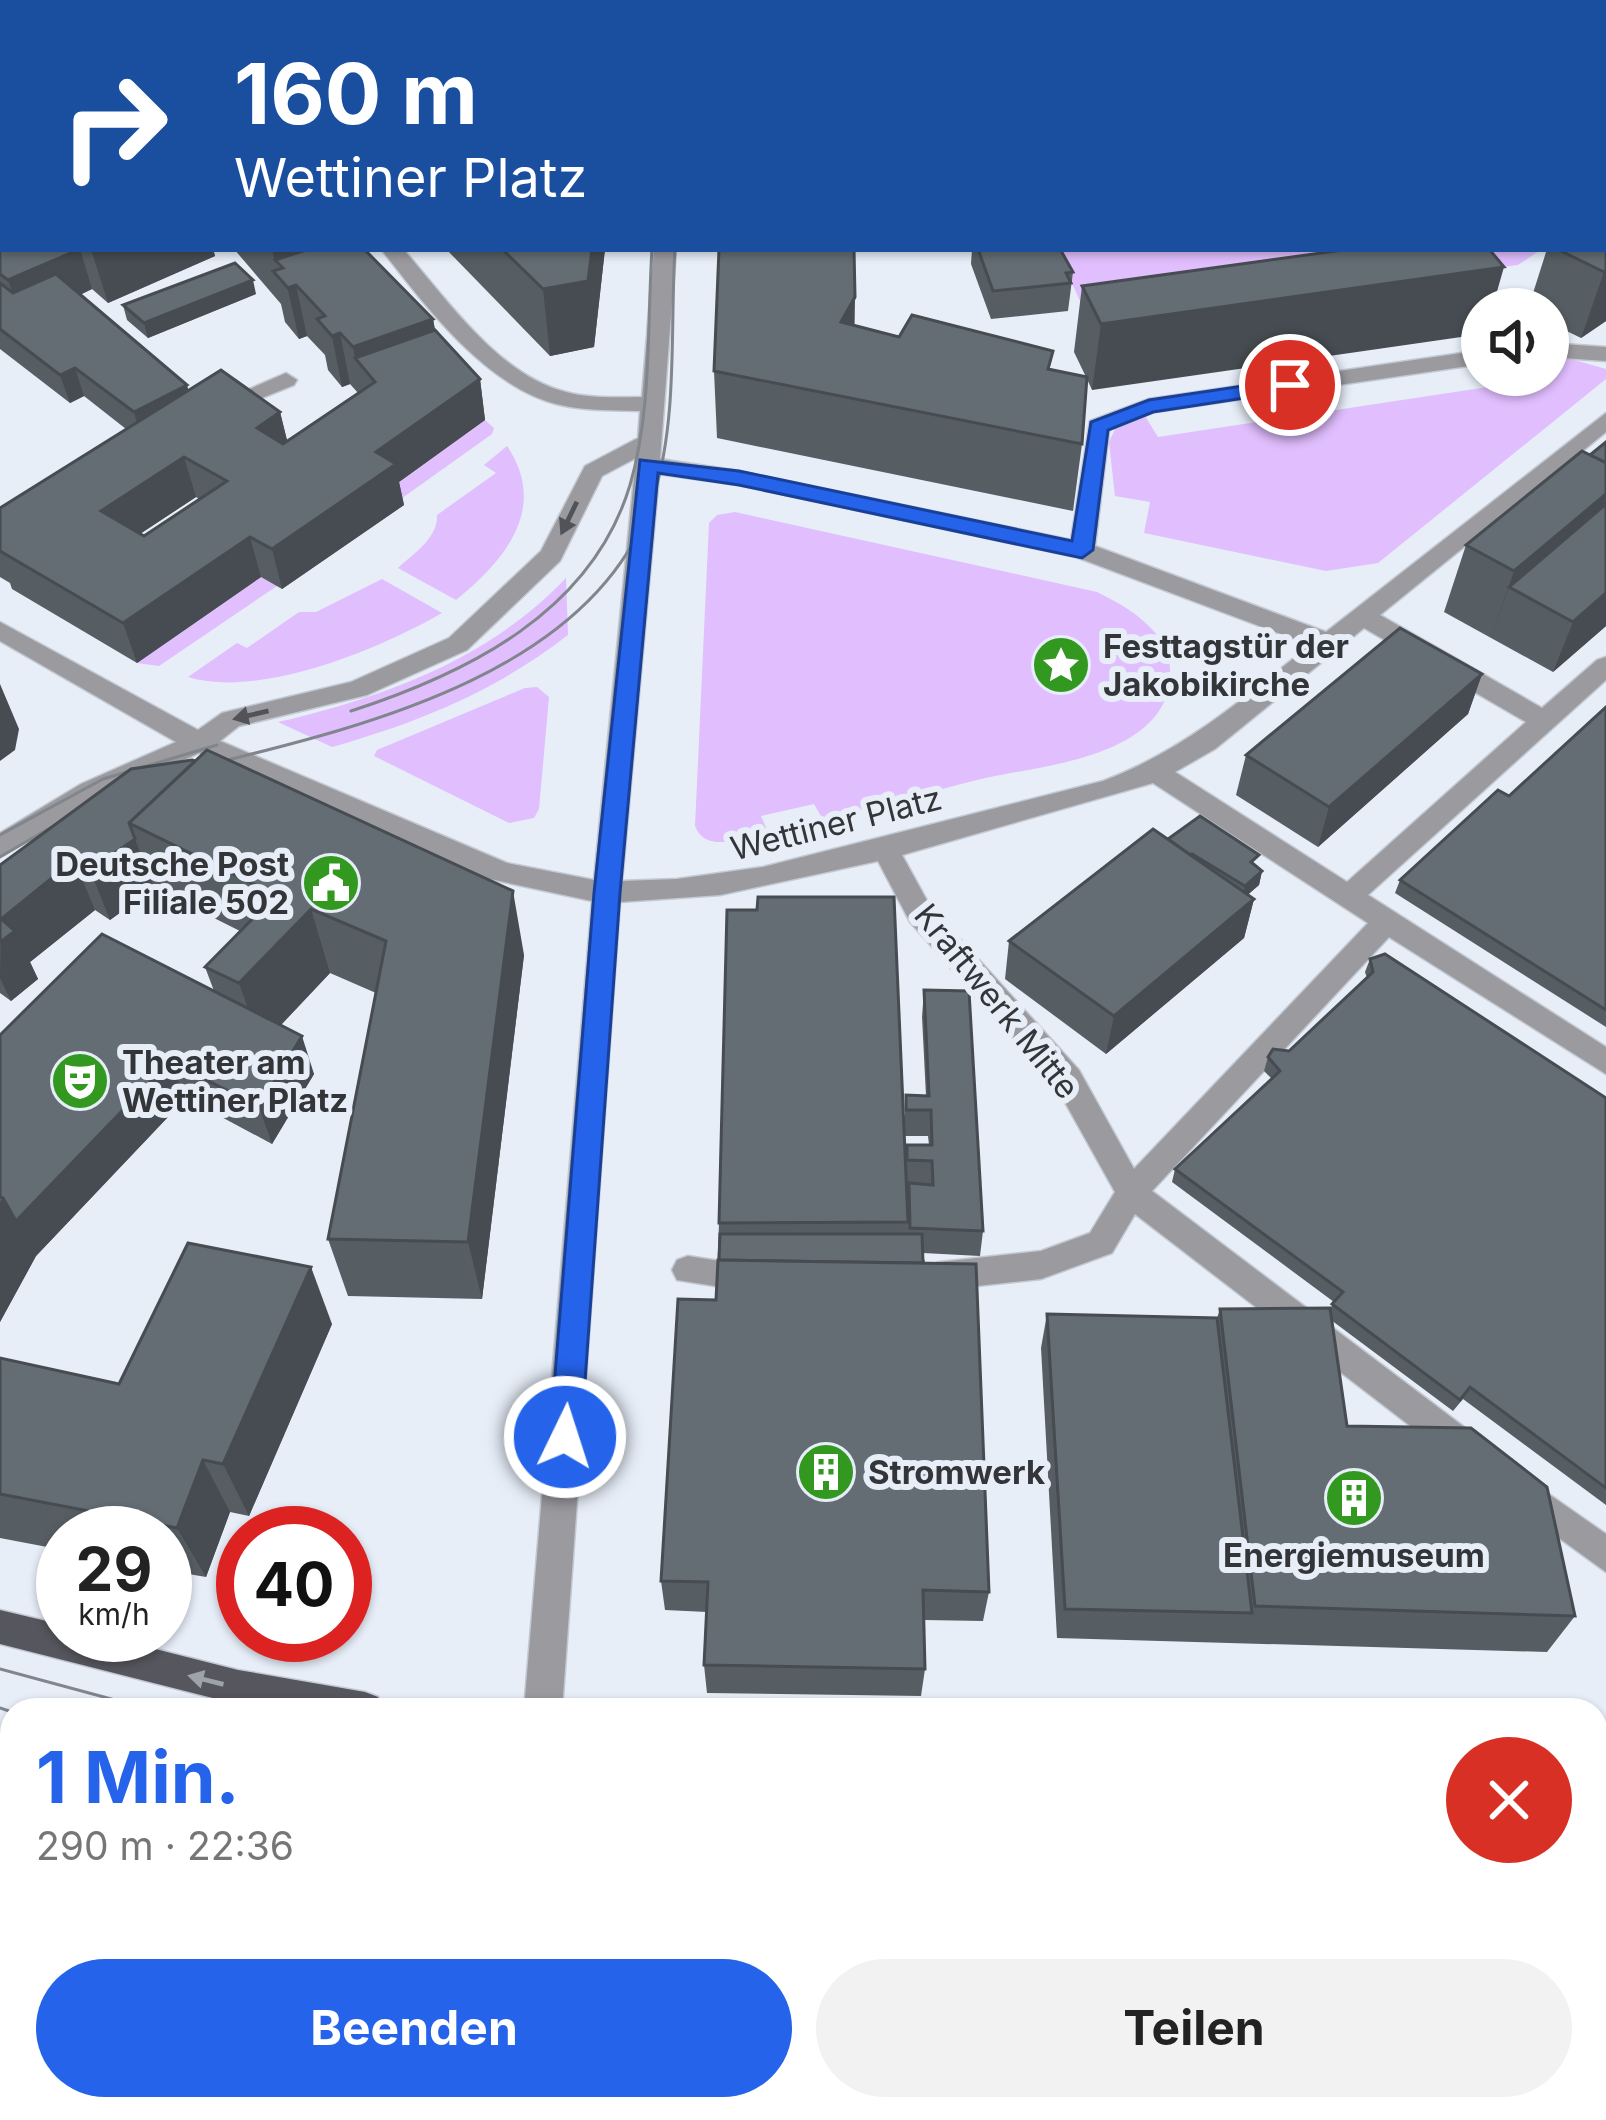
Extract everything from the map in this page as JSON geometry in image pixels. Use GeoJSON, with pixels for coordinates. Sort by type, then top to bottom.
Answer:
{"type":"FeatureCollection","features":[{"type":"Feature","properties":{"kind":"main road"},"geometry":{"type":"LineString","coordinates":[[0,1627],[238,1688],[296,1698]]}},
{"type":"Feature","properties":{"kind":"street"},"geometry":{"type":"LineString","coordinates":[[395,252],[476,340],[529,384],[558,398],[653,404]]}},
{"type":"Feature","properties":{"kind":"street"},"geometry":{"type":"LineString","coordinates":[[544,1698],[607,893],[665,252]]}},
{"type":"Feature","properties":{"kind":"street"},"geometry":{"type":"LineString","coordinates":[[1569,351],[1606,354]]}},
{"type":"Feature","properties":{"kind":"street"},"geometry":{"type":"LineString","coordinates":[[1082,550],[1098,426],[1116,416],[1149,406],[1461,360]]}},
{"type":"Feature","properties":{"kind":"street"},"geometry":{"type":"LineString","coordinates":[[200,418],[286,380]]}},
{"type":"Feature","properties":{"kind":"street","name":"Wettiner Platz"},"geometry":{"type":"LineString","coordinates":[[0,630],[130,707],[200,742],[500,872],[537,884],[607,893],[724,888],[885,850],[1110,789],[1155,772],[1206,742],[1606,420]]}},
{"type":"Feature","properties":{"kind":"street"},"geometry":{"type":"LineString","coordinates":[[0,846],[91,791],[200,742],[231,719],[358,689],[458,644],[551,555],[593,471],[649,453],[739,478],[1082,550],[1328,642]]}},
{"type":"Feature","properties":{"kind":"street"},"geometry":{"type":"LineString","coordinates":[[1362,616],[1546,722]]}},
{"type":"Feature","properties":{"kind":"street"},"geometry":{"type":"LineString","coordinates":[[1348,897],[1606,666]]}},
{"type":"Feature","properties":{"kind":"street"},"geometry":{"type":"LineString","coordinates":[[1155,772],[1606,1062]]}},
{"type":"Feature","properties":{"kind":"street","name":"Kraftwerk Mitte"},"geometry":{"type":"LineString","coordinates":[[885,850],[920,914],[1068,1079],[1131,1192]]}},
{"type":"Feature","properties":{"kind":"street"},"geometry":{"type":"LineString","coordinates":[[922,1276],[975,1275],[1041,1265],[1101,1243],[1131,1192],[1386,922]]}},
{"type":"Feature","properties":{"kind":"street"},"geometry":{"type":"LineString","coordinates":[[1131,1192],[1606,1556]]}},
{"type":"Feature","properties":{"kind":"shaded area"},"geometry":{"type":"Polygon","coordinates":[[[1538,252],[1518,265],[1092,327],[1058,253],[1538,252]]]}},
{"type":"Feature","properties":{"kind":"shaded area"},"geometry":{"type":"Polygon","coordinates":[[[1569,359],[1606,369],[1606,379],[1378,563],[1326,571],[1144,533],[1150,502],[1115,496],[1109,442],[1117,425],[1145,416],[1158,437],[1461,391],[1461,396],[1569,396],[1569,359]]]}},
{"type":"Feature","properties":{"kind":"shaded area"},"geometry":{"type":"Polygon","coordinates":[[[485,420],[494,428],[492,434],[398,501],[384,493],[485,420]]]}},
{"type":"Feature","properties":{"kind":"shaded area"},"geometry":{"type":"Polygon","coordinates":[[[507,446],[519,469],[522,511],[516,531],[491,568],[456,600],[398,568],[429,538],[437,515],[496,473],[484,465],[507,446]]]}},
{"type":"Feature","properties":{"kind":"shaded area"},"geometry":{"type":"Polygon","coordinates":[[[735,512],[1097,592],[1133,613],[1162,642],[1170,668],[1166,697],[1152,720],[1131,737],[1074,760],[892,802],[886,793],[874,797],[879,806],[822,818],[814,804],[761,816],[768,832],[727,842],[708,840],[695,826],[709,523],[717,515],[735,512]]]}},
{"type":"Feature","properties":{"kind":"shaded area"},"geometry":{"type":"Polygon","coordinates":[[[261,577],[277,586],[159,666],[137,663],[261,577]]]}},
{"type":"Feature","properties":{"kind":"shaded area"},"geometry":{"type":"Polygon","coordinates":[[[566,578],[568,635],[485,688],[395,727],[332,747],[278,722],[396,687],[469,653],[504,631],[566,578]]]}},
{"type":"Feature","properties":{"kind":"shaded area"},"geometry":{"type":"Polygon","coordinates":[[[382,579],[442,613],[353,655],[283,676],[217,682],[188,677],[237,643],[247,648],[299,612],[316,612],[382,579]]]}},
{"type":"Feature","properties":{"kind":"shaded area"},"geometry":{"type":"Polygon","coordinates":[[[537,687],[549,697],[539,809],[534,818],[509,823],[374,756],[377,750],[537,687]]]}},
{"type":"Feature","properties":{"kind":"building"},"geometry":{"type":"Polygon","coordinates":[[[0,252],[73,252],[8,280],[0,274],[0,252]]]}},
{"type":"Feature","properties":{"kind":"building"},"geometry":{"type":"Polygon","coordinates":[[[300,252],[367,252],[433,319],[353,347],[340,333],[332,336],[317,319],[325,316],[296,285],[288,288],[273,271],[283,268],[275,260],[300,252]]]}},
{"type":"Feature","properties":{"kind":"building"},"geometry":{"type":"Polygon","coordinates":[[[505,252],[592,252],[588,281],[543,289],[505,252]]]}},
{"type":"Feature","properties":{"kind":"building"},"geometry":{"type":"Polygon","coordinates":[[[719,252],[854,252],[855,297],[841,322],[899,337],[912,315],[1053,351],[1048,369],[1087,377],[1082,444],[714,371],[719,252]]]}},
{"type":"Feature","properties":{"kind":"building"},"geometry":{"type":"Polygon","coordinates":[[[979,252],[1062,252],[1073,272],[1066,273],[1071,283],[993,291],[979,252]]]}},
{"type":"Feature","properties":{"kind":"building"},"geometry":{"type":"Polygon","coordinates":[[[1328,252],[1492,252],[1504,267],[1101,324],[1082,286],[1328,252]]]}},
{"type":"Feature","properties":{"kind":"building"},"geometry":{"type":"Polygon","coordinates":[[[1563,252],[1606,252],[1604,272],[1563,252]]]}},
{"type":"Feature","properties":{"kind":"building"},"geometry":{"type":"Polygon","coordinates":[[[235,263],[253,280],[144,323],[123,305],[235,263]]]}},
{"type":"Feature","properties":{"kind":"building"},"geometry":{"type":"Polygon","coordinates":[[[56,274],[187,385],[134,412],[75,368],[60,375],[0,329],[0,283],[13,293],[56,274]]]}},
{"type":"Feature","properties":{"kind":"building"},"geometry":{"type":"Polygon","coordinates":[[[435,330],[480,379],[376,452],[396,464],[272,549],[250,537],[123,623],[0,551],[0,508],[221,370],[280,412],[257,428],[283,444],[375,382],[355,358],[435,330]],[[184,457],[101,511],[144,536],[227,481],[184,457]]]}},
{"type":"Feature","properties":{"kind":"building"},"geometry":{"type":"Polygon","coordinates":[[[1606,442],[1606,463],[1590,455],[1606,442]]]}},
{"type":"Feature","properties":{"kind":"building"},"geometry":{"type":"Polygon","coordinates":[[[1582,451],[1606,463],[1606,494],[1514,571],[1466,545],[1582,451]]]}},
{"type":"Feature","properties":{"kind":"building"},"geometry":{"type":"Polygon","coordinates":[[[1606,504],[1606,593],[1573,622],[1509,587],[1606,504]]]}},
{"type":"Feature","properties":{"kind":"building"},"geometry":{"type":"Polygon","coordinates":[[[1400,628],[1482,674],[1329,807],[1246,755],[1400,628]]]}},
{"type":"Feature","properties":{"kind":"building"},"geometry":{"type":"Polygon","coordinates":[[[1606,707],[1606,1010],[1400,880],[1498,790],[1509,796],[1606,707]]]}},
{"type":"Feature","properties":{"kind":"building"},"geometry":{"type":"Polygon","coordinates":[[[207,750],[513,891],[468,1242],[328,1239],[386,941],[311,909],[239,983],[205,967],[276,895],[129,823],[207,750]]]}},
{"type":"Feature","properties":{"kind":"building"},"geometry":{"type":"Polygon","coordinates":[[[192,760],[129,823],[135,839],[90,870],[74,860],[1,919],[15,931],[0,942],[0,865],[131,769],[192,760]]]}},
{"type":"Feature","properties":{"kind":"building"},"geometry":{"type":"Polygon","coordinates":[[[1200,816],[1259,855],[1251,862],[1262,871],[1245,886],[1168,839],[1200,816]]]}},
{"type":"Feature","properties":{"kind":"building"},"geometry":{"type":"Polygon","coordinates":[[[1153,829],[1254,899],[1114,1016],[1009,941],[1153,829]]]}},
{"type":"Feature","properties":{"kind":"building"},"geometry":{"type":"Polygon","coordinates":[[[758,897],[894,897],[908,1222],[719,1223],[727,910],[757,910],[758,897]]]}},
{"type":"Feature","properties":{"kind":"building"},"geometry":{"type":"Polygon","coordinates":[[[102,934],[302,1036],[259,1107],[170,1061],[16,1221],[0,1197],[0,1035],[102,934]]]}},
{"type":"Feature","properties":{"kind":"building"},"geometry":{"type":"Polygon","coordinates":[[[1385,954],[1606,1098],[1606,1488],[1470,1387],[1460,1400],[1332,1304],[1343,1292],[1175,1169],[1280,1071],[1268,1057],[1273,1049],[1289,1051],[1373,972],[1370,959],[1385,954]]]}},
{"type":"Feature","properties":{"kind":"building"},"geometry":{"type":"Polygon","coordinates":[[[924,990],[969,991],[983,1231],[910,1228],[909,1183],[933,1185],[932,1161],[907,1160],[907,1145],[932,1145],[931,1110],[906,1110],[906,1095],[929,1096],[924,990]]]}},
{"type":"Feature","properties":{"kind":"building"},"geometry":{"type":"Polygon","coordinates":[[[720,1234],[922,1234],[923,1263],[719,1260],[720,1234]]]}},
{"type":"Feature","properties":{"kind":"building"},"geometry":{"type":"Polygon","coordinates":[[[188,1243],[311,1267],[223,1464],[203,1460],[185,1506],[62,1506],[0,1494],[0,1358],[119,1384],[188,1243]]]}},
{"type":"Feature","properties":{"kind":"building","name":"Stromwerk"},"geometry":{"type":"Polygon","coordinates":[[[718,1260],[976,1264],[989,1592],[923,1590],[925,1669],[704,1665],[708,1582],[661,1581],[678,1299],[716,1300],[718,1260]]]}},
{"type":"Feature","properties":{"kind":"building","name":"Energiemuseum"},"geometry":{"type":"Polygon","coordinates":[[[1330,1308],[1347,1426],[1471,1428],[1547,1487],[1575,1616],[1255,1606],[1220,1309],[1330,1308]]]}},
{"type":"Feature","properties":{"kind":"building"},"geometry":{"type":"Polygon","coordinates":[[[1047,1314],[1217,1318],[1252,1613],[1065,1609],[1047,1314]]]}},
{"type":"Feature","properties":{"kind":"tram line"},"geometry":{"type":"LineString","coordinates":[[351,711],[439,678],[481,656],[556,602],[587,569],[612,530],[637,456],[645,398],[652,252]]}},
{"type":"Feature","properties":{"kind":"tram line"},"geometry":{"type":"LineString","coordinates":[[195,768],[326,734],[463,684],[526,650],[581,608],[625,557],[654,495],[662,465],[670,404],[675,252]]}},
{"type":"Feature","properties":{"kind":"tram line"},"geometry":{"type":"LineString","coordinates":[[0,835],[103,779],[217,745]]}},
{"type":"Feature","properties":{"kind":"tram line"},"geometry":{"type":"LineString","coordinates":[[0,857],[93,803]]}},
{"type":"Feature","properties":{"kind":"tram line"},"geometry":{"type":"LineString","coordinates":[[0,1669],[108,1698]]}},
{"type":"Feature","properties":{"kind":"place","name":"Festtagstür der Jakobikirche"},"geometry":{"type":"Point","coordinates":[1061,665]}},
{"type":"Feature","properties":{"kind":"place","name":"Deutsche Post Filiale 502"},"geometry":{"type":"Point","coordinates":[331,883]}},
{"type":"Feature","properties":{"kind":"place","name":"Theater am Wettiner Platz"},"geometry":{"type":"Point","coordinates":[80,1081]}},
{"type":"Feature","properties":{"kind":"place","name":"Stromwerk"},"geometry":{"type":"Point","coordinates":[826,1472]}},
{"type":"Feature","properties":{"kind":"place","name":"Energiemuseum"},"geometry":{"type":"Point","coordinates":[1354,1498]}},
{"type":"Feature","properties":{"kind":"route"},"geometry":{"type":"LineString","coordinates":[[565,1437],[607,893],[648,465],[739,478],[1082,550],[1098,426],[1149,406],[1290,385]]}}]}
